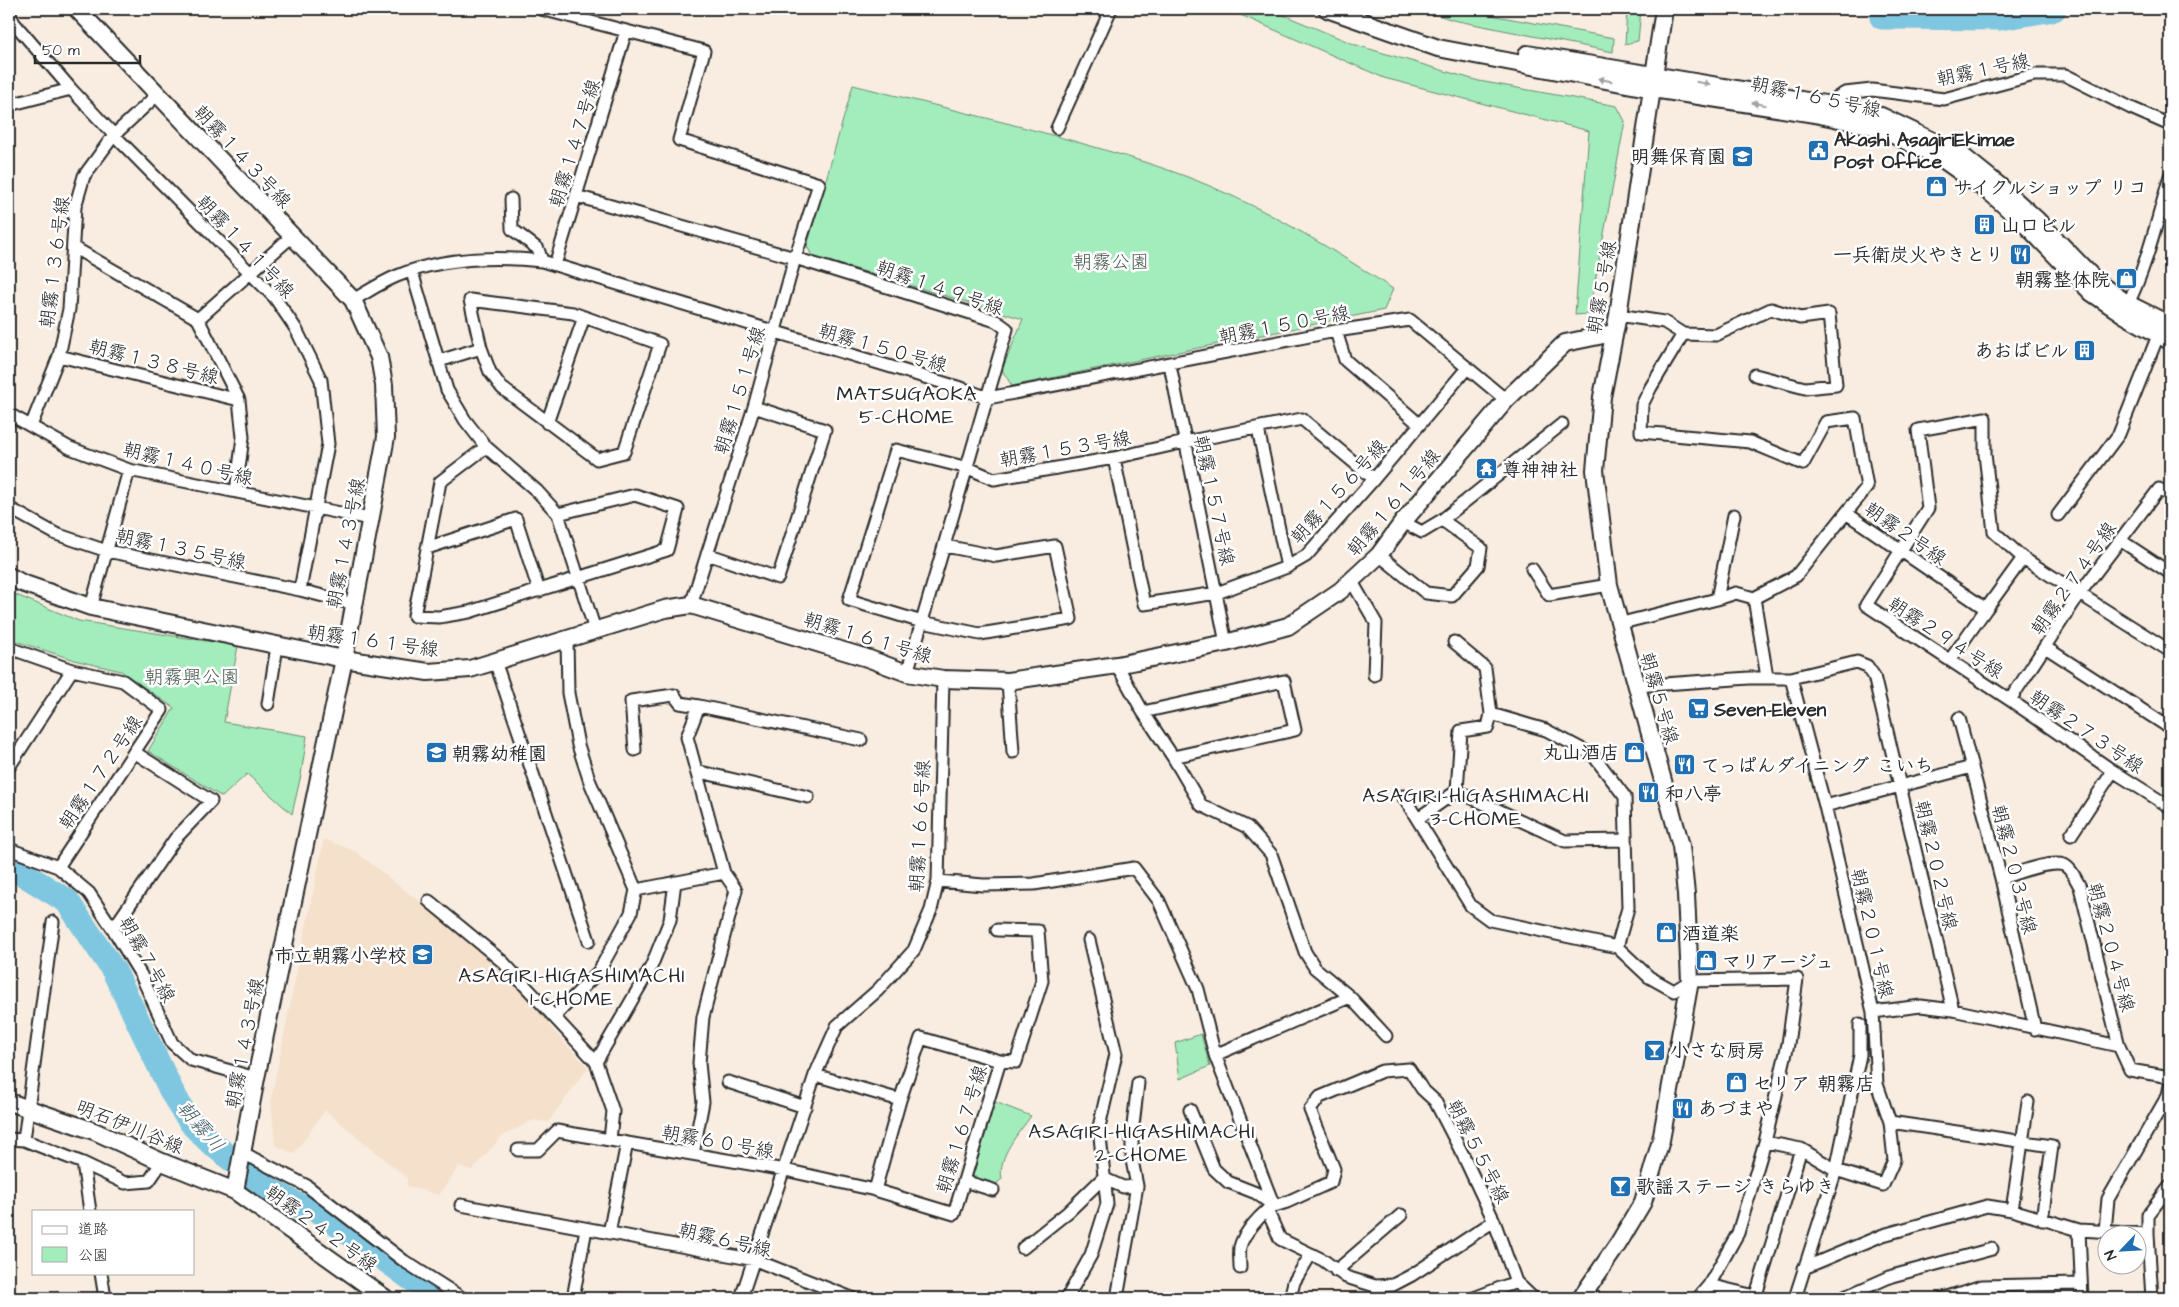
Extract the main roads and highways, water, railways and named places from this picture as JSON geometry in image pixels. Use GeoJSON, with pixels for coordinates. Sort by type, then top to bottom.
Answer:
{"type":"FeatureCollection","features":[{"type":"Feature","properties":{"kind":"waterway"},"geometry":{"type":"LineString","coordinates":[[1882,17],[2000,18],[2054,9]]}},
{"type":"Feature","properties":{"kind":"waterway","name":"朝霧川"},"geometry":{"type":"LineString","coordinates":[[9,869],[20,872],[67,901],[114,971],[181,1108],[194,1126],[210,1142],[267,1188],[301,1207],[309,1207],[320,1212],[413,1280],[444,1298]]}},
{"type":"Feature","properties":{"kind":"place","name":"Akashi AsagiriEkimae Post Office"},"geometry":{"type":"Point","coordinates":[1818,150]}},
{"type":"Feature","properties":{"kind":"place","name":"明舞保育園"},"geometry":{"type":"Point","coordinates":[1742,156]}},
{"type":"Feature","properties":{"kind":"place","name":"サイクルショップ リコ"},"geometry":{"type":"Point","coordinates":[1937,187]}},
{"type":"Feature","properties":{"kind":"place","name":"山口ビル"},"geometry":{"type":"Point","coordinates":[1985,225]}},
{"type":"Feature","properties":{"kind":"place","name":"一兵衛炭火やきとり"},"geometry":{"type":"Point","coordinates":[2020,254]}},
{"type":"Feature","properties":{"kind":"place","name":"朝霧整体院"},"geometry":{"type":"Point","coordinates":[2126,279]}},
{"type":"Feature","properties":{"kind":"place","name":"あおばビル"},"geometry":{"type":"Point","coordinates":[2085,350]}},
{"type":"Feature","properties":{"kind":"place","name":"尊神神社"},"geometry":{"type":"Point","coordinates":[1486,469]}},
{"type":"Feature","properties":{"kind":"place","name":"Seven-Eleven"},"geometry":{"type":"Point","coordinates":[1698,709]}},
{"type":"Feature","properties":{"kind":"place","name":"丸山酒店"},"geometry":{"type":"Point","coordinates":[1635,752]}},
{"type":"Feature","properties":{"kind":"place","name":"朝霧幼稚園"},"geometry":{"type":"Point","coordinates":[436,753]}},
{"type":"Feature","properties":{"kind":"place","name":"てっぱんダイニング こいち"},"geometry":{"type":"Point","coordinates":[1685,765]}},
{"type":"Feature","properties":{"kind":"place","name":"和八亭"},"geometry":{"type":"Point","coordinates":[1649,793]}},
{"type":"Feature","properties":{"kind":"place","name":"酒道楽"},"geometry":{"type":"Point","coordinates":[1666,933]}},
{"type":"Feature","properties":{"kind":"place","name":"市立朝霧小学校"},"geometry":{"type":"Point","coordinates":[423,955]}},
{"type":"Feature","properties":{"kind":"place","name":"マリアージュ"},"geometry":{"type":"Point","coordinates":[1706,961]}},
{"type":"Feature","properties":{"kind":"place","name":"小さな厨房"},"geometry":{"type":"Point","coordinates":[1654,1050]}},
{"type":"Feature","properties":{"kind":"place","name":"セリア 朝霧店"},"geometry":{"type":"Point","coordinates":[1737,1083]}},
{"type":"Feature","properties":{"kind":"place","name":"あづまや"},"geometry":{"type":"Point","coordinates":[1682,1108]}},
{"type":"Feature","properties":{"kind":"place","name":"歌謡ステージ きらゆき"},"geometry":{"type":"Point","coordinates":[1620,1186]}},
{"type":"Feature","properties":{"kind":"district","name":"MATSUGAOKA 5-CHOME"},"geometry":{"type":"Point","coordinates":[907,404]}},
{"type":"Feature","properties":{"kind":"district","name":"ASAGIRI-HIGASHIMACHI 3-CHOME"},"geometry":{"type":"Point","coordinates":[1476,806]}},
{"type":"Feature","properties":{"kind":"district","name":"ASAGIRI-HIGASHIMACHI 1-CHOME"},"geometry":{"type":"Point","coordinates":[572,986]}},
{"type":"Feature","properties":{"kind":"district","name":"ASAGIRI-HIGASHIMACHI 2-CHOME"},"geometry":{"type":"Point","coordinates":[1142,1142]}},
{"type":"Feature","properties":{"kind":"park label","name":"朝霧公園"},"geometry":{"type":"Point","coordinates":[1111,261]}},
{"type":"Feature","properties":{"kind":"park label","name":"朝霧興公園"},"geometry":{"type":"Point","coordinates":[192,676]}}]}
